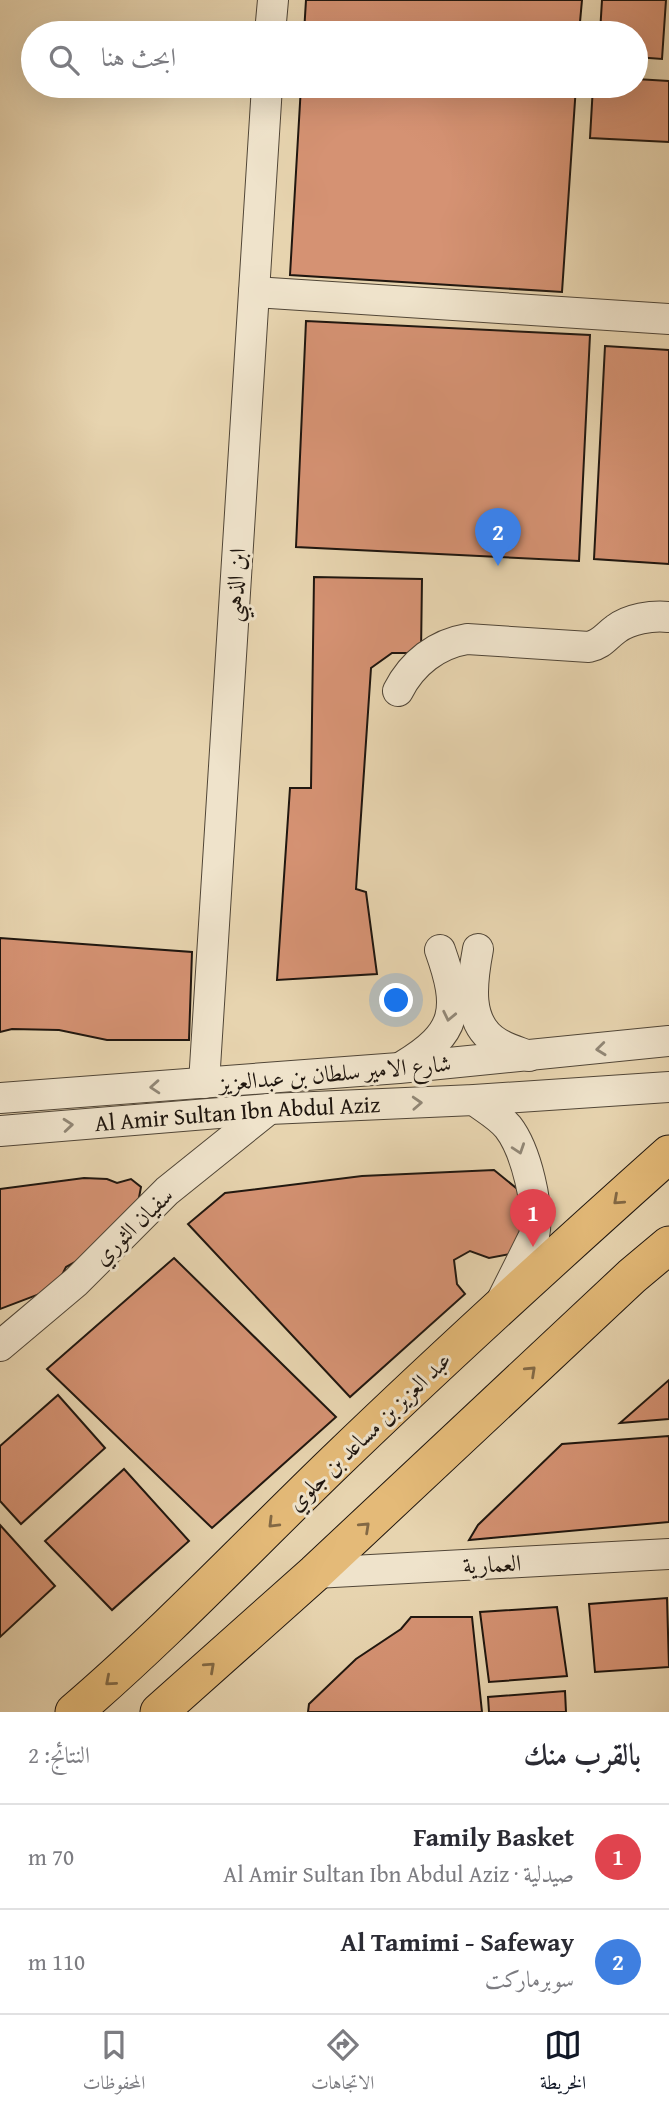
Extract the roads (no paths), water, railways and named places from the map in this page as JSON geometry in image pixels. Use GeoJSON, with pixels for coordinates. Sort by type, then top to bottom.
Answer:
{"type":"FeatureCollection","features":[{"type":"Feature","properties":{"kind":"main road","name":"عبد العزيز بن مساعد بن جلوي"},"geometry":{"type":"LineString","coordinates":[[74,1712],[130,1664],[333,1464],[500,1305],[669,1154]]}},
{"type":"Feature","properties":{"kind":"main road"},"geometry":{"type":"LineString","coordinates":[[159,1712],[315,1573],[632,1276],[669,1245]]}},
{"type":"Feature","properties":{"kind":"street"},"geometry":{"type":"LineString","coordinates":[[272,21],[273,0]]}},
{"type":"Feature","properties":{"kind":"street","name":"ابن الذهبي"},"geometry":{"type":"LineString","coordinates":[[204,1083],[266,98]]}},
{"type":"Feature","properties":{"kind":"street"},"geometry":{"type":"LineString","coordinates":[[254,292],[669,318]]}},
{"type":"Feature","properties":{"kind":"street"},"geometry":{"type":"LineString","coordinates":[[398,691],[404,679],[425,657],[454,642],[467,639],[589,647],[601,644],[617,628],[628,622],[669,617]]}},
{"type":"Feature","properties":{"kind":"street"},"geometry":{"type":"LineString","coordinates":[[478,949],[473,976],[473,1007],[478,1023],[496,1042],[529,1056]]}},
{"type":"Feature","properties":{"kind":"street"},"geometry":{"type":"LineString","coordinates":[[399,1068],[441,1038],[448,1025],[452,1010],[450,979],[440,950]]}},
{"type":"Feature","properties":{"kind":"street","name":"شارع الامير سلطان بن عبدالعزيز"},"geometry":{"type":"LineString","coordinates":[[0,1098],[399,1068],[669,1042]]}},
{"type":"Feature","properties":{"kind":"street","name":"Al Amir Sultan Ibn Abdul Aziz"},"geometry":{"type":"LineString","coordinates":[[0,1131],[269,1109],[474,1100],[669,1087]]}},
{"type":"Feature","properties":{"kind":"street"},"geometry":{"type":"LineString","coordinates":[[474,1100],[500,1118],[516,1139],[534,1195],[534,1236],[500,1305]]}},
{"type":"Feature","properties":{"kind":"street","name":"سفيان الثوري"},"geometry":{"type":"LineString","coordinates":[[0,1346],[76,1282],[167,1191],[269,1109]]}},
{"type":"Feature","properties":{"kind":"street","name":"العمارية"},"geometry":{"type":"LineString","coordinates":[[315,1573],[669,1554]]}},
{"type":"Feature","properties":{"kind":"place","name":"Al Tamimi - Safeway"},"geometry":{"type":"Point","coordinates":[498,566]}},
{"type":"Feature","properties":{"kind":"place","name":"Family Basket"},"geometry":{"type":"Point","coordinates":[533,1247]}}]}
